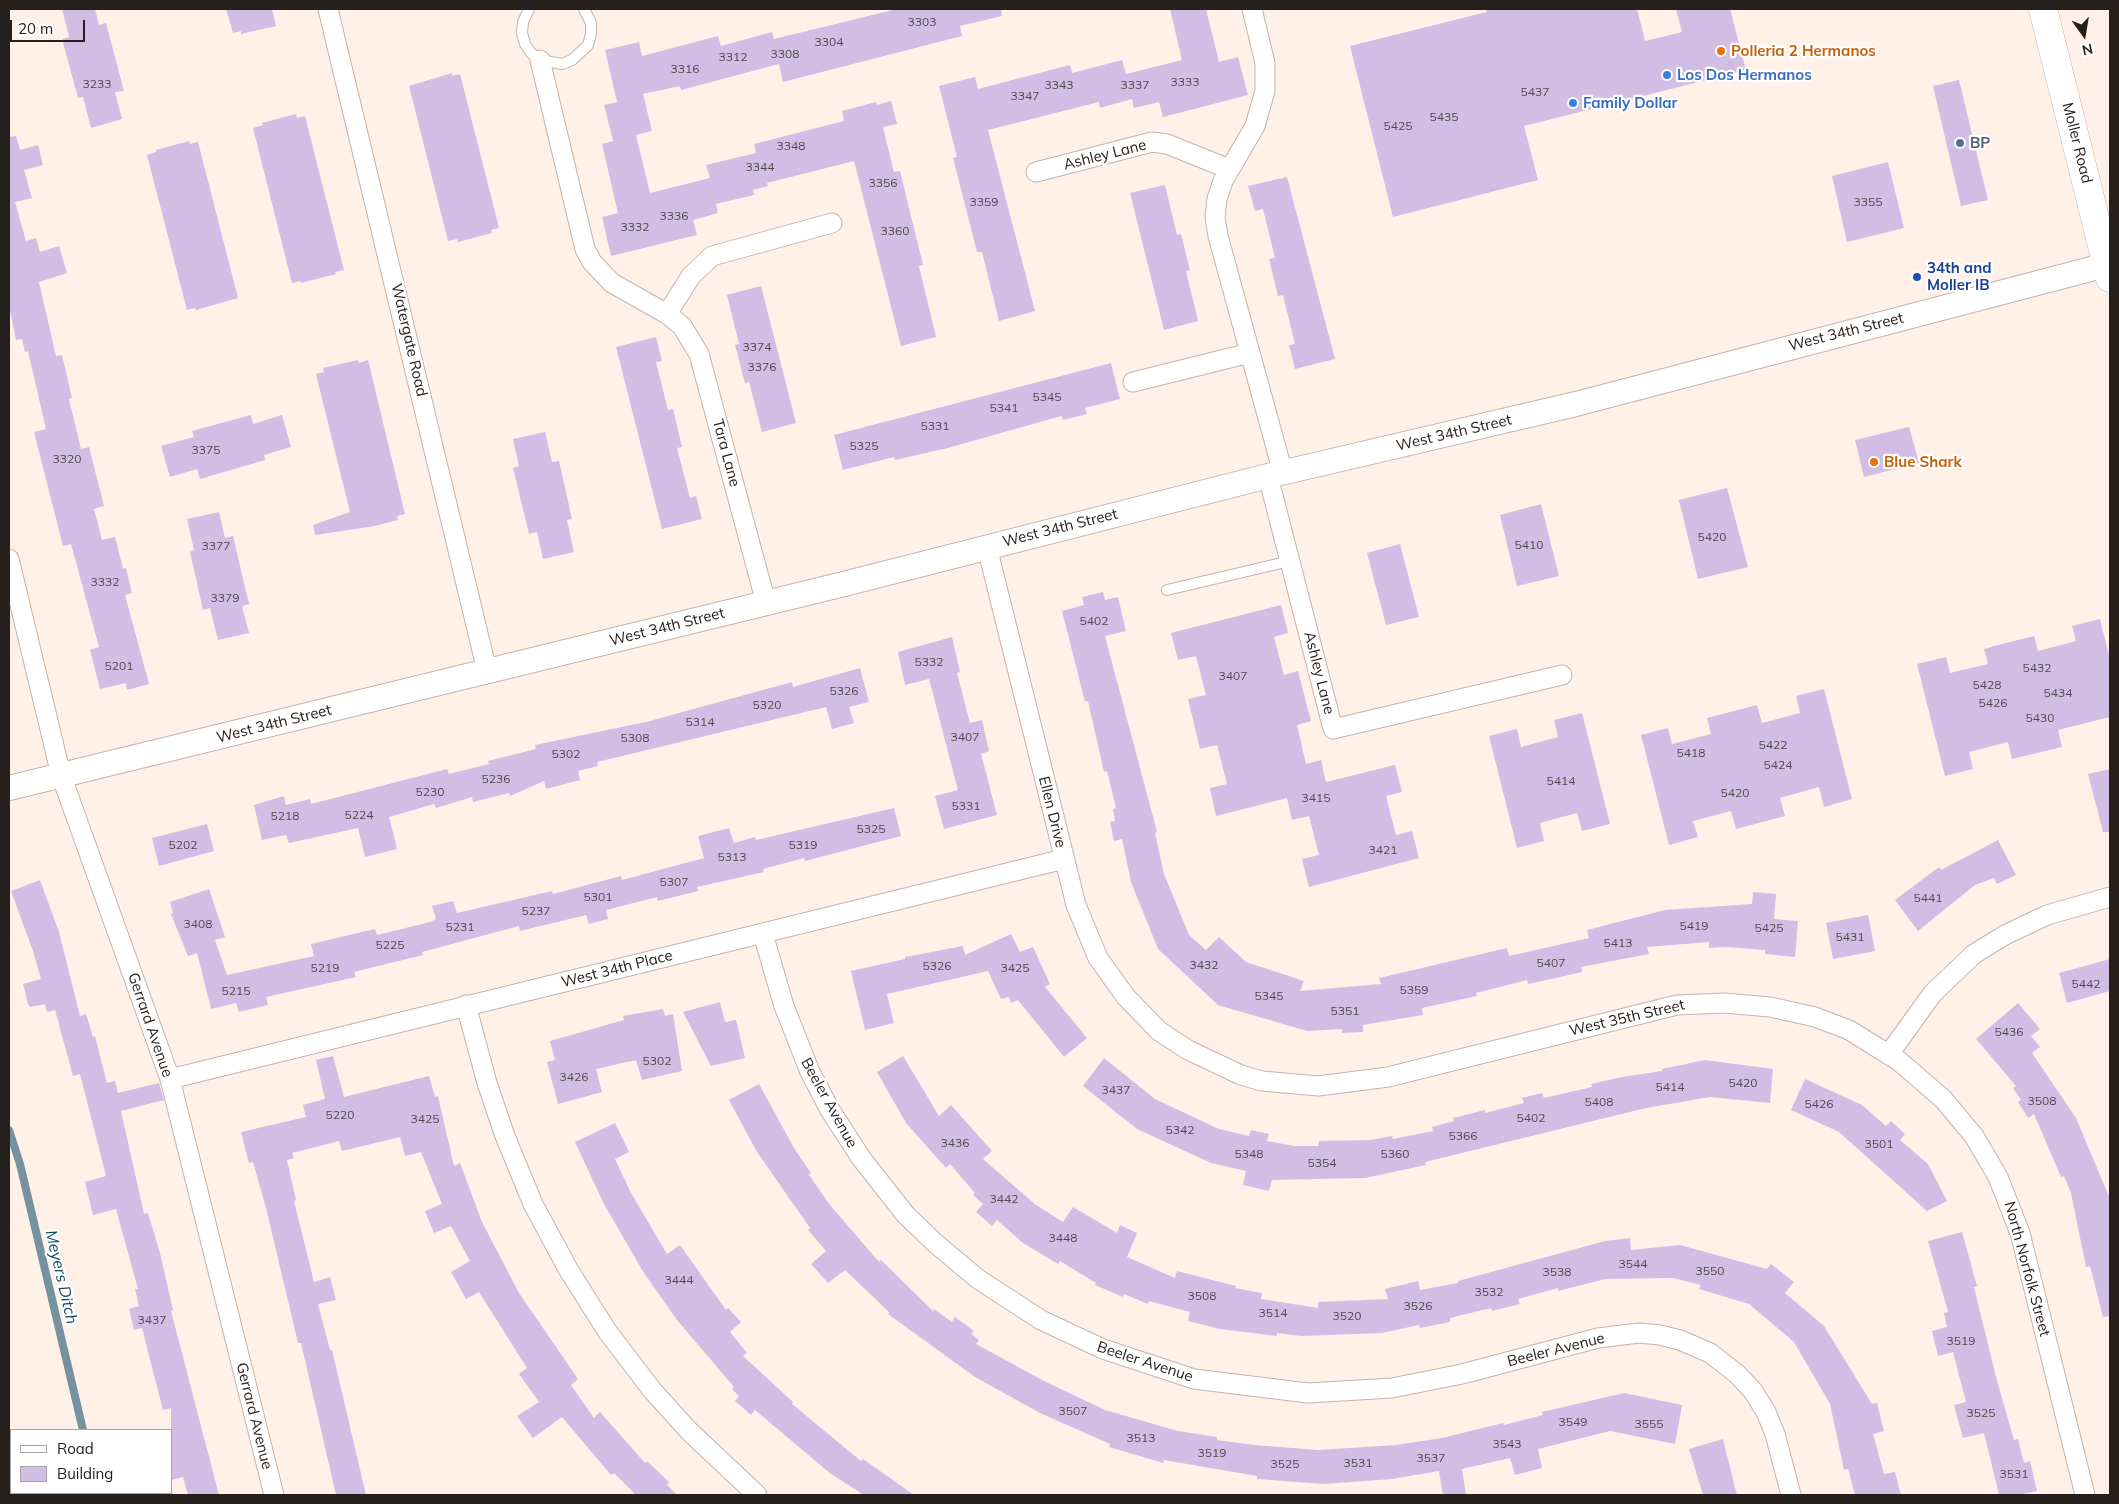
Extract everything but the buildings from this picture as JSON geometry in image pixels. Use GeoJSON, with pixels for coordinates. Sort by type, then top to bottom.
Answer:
{"type":"FeatureCollection","features":[{"type":"Feature","properties":{"kind":"main road","name":"Moller Road"},"geometry":{"type":"LineString","coordinates":[[2043,9],[2109,269]]}},
{"type":"Feature","properties":{"kind":"street","name":"Watergate Road"},"geometry":{"type":"LineString","coordinates":[[328,9],[487,671]]}},
{"type":"Feature","properties":{"kind":"street","name":"Ashley Lane"},"geometry":{"type":"LineString","coordinates":[[1252,9],[1265,63],[1266,91],[1255,126],[1229,169],[1217,199],[1216,225],[1250,353],[1275,475],[1290,561],[1333,729],[1562,675]]}},
{"type":"Feature","properties":{"kind":"street","name":"Tara Lane"},"geometry":{"type":"LineString","coordinates":[[540,60],[585,248],[592,262],[612,282],[668,314],[682,326],[699,354],[766,603]]}},
{"type":"Feature","properties":{"kind":"street","name":"Ashley Lane"},"geometry":{"type":"LineString","coordinates":[[1036,172],[1152,142],[1167,144],[1229,169]]}},
{"type":"Feature","properties":{"kind":"street"},"geometry":{"type":"LineString","coordinates":[[668,314],[691,276],[712,256],[832,223]]}},
{"type":"Feature","properties":{"kind":"street","name":"West 34th Street"},"geometry":{"type":"LineString","coordinates":[[9,788],[766,603],[1275,475],[1576,404],[2109,269]]}},
{"type":"Feature","properties":{"kind":"street"},"geometry":{"type":"LineString","coordinates":[[1133,382],[1250,353]]}},
{"type":"Feature","properties":{"kind":"street","name":"Ellen Drive"},"geometry":{"type":"LineString","coordinates":[[987,546],[1076,904],[1098,958],[1138,1011],[1159,1031],[1178,1045]]}},
{"type":"Feature","properties":{"kind":"street","name":"Gerrard Avenue"},"geometry":{"type":"LineString","coordinates":[[9,559],[61,775],[170,1079],[274,1495]]}},
{"type":"Feature","properties":{"kind":"street","name":"West 34th Place"},"geometry":{"type":"LineString","coordinates":[[170,1079],[1064,859]]}},
{"type":"Feature","properties":{"kind":"street"},"geometry":{"type":"LineString","coordinates":[[1889,1054],[1933,993],[1974,954],[2010,932],[2047,915],[2110,897]]}},
{"type":"Feature","properties":{"kind":"street","name":"Beeler Avenue"},"geometry":{"type":"LineString","coordinates":[[764,934],[784,1006],[799,1046],[823,1098],[860,1158],[905,1214],[949,1255],[978,1279],[1025,1311],[1075,1338],[1141,1363],[1194,1378],[1308,1394],[1369,1390],[1422,1382],[1598,1338],[1628,1333],[1650,1333],[1680,1340],[1710,1353],[1729,1366],[1753,1391],[1766,1412],[1775,1434],[1791,1495]]}},
{"type":"Feature","properties":{"kind":"street","name":"West 35th Street"},"geometry":{"type":"LineString","coordinates":[[1178,1045],[1229,1071],[1252,1078],[1318,1086],[1342,1085],[1388,1077],[1666,1007],[1724,1003],[1770,1007],[1815,1017],[1849,1030],[1889,1054]]}},
{"type":"Feature","properties":{"kind":"street"},"geometry":{"type":"LineString","coordinates":[[466,1006],[487,1083],[505,1136],[533,1204],[568,1269],[607,1331],[652,1390],[689,1431],[757,1495]]}},
{"type":"Feature","properties":{"kind":"street","name":"North Norfolk Street"},"geometry":{"type":"LineString","coordinates":[[1889,1054],[1935,1092],[1966,1126],[1993,1166],[2005,1192],[2020,1233],[2085,1495]]}},
{"type":"Feature","properties":{"kind":"lane"},"geometry":{"type":"LineString","coordinates":[[529,9],[523,22],[522,33],[531,53],[540,60],[562,64],[582,54],[588,45],[592,34],[591,22],[584,9]]}},
{"type":"Feature","properties":{"kind":"lane"},"geometry":{"type":"LineString","coordinates":[[1167,590],[1290,561]]}},
{"type":"Feature","properties":{"kind":"waterway","name":"Meyers Ditch"},"geometry":{"type":"LineString","coordinates":[[9,1130],[20,1164],[83,1429]]}},
{"type":"Feature","properties":{"kind":"place","name":"Polleria 2 Hermanos"},"geometry":{"type":"Point","coordinates":[1721,51]}},
{"type":"Feature","properties":{"kind":"place","name":"Los Dos Hermanos"},"geometry":{"type":"Point","coordinates":[1667,75]}},
{"type":"Feature","properties":{"kind":"place","name":"Family Dollar"},"geometry":{"type":"Point","coordinates":[1573,103]}},
{"type":"Feature","properties":{"kind":"place","name":"BP"},"geometry":{"type":"Point","coordinates":[1960,143]}},
{"type":"Feature","properties":{"kind":"place","name":"34th and Moller IB"},"geometry":{"type":"Point","coordinates":[1917,277]}},
{"type":"Feature","properties":{"kind":"place","name":"Blue Shark"},"geometry":{"type":"Point","coordinates":[1874,462]}}]}
